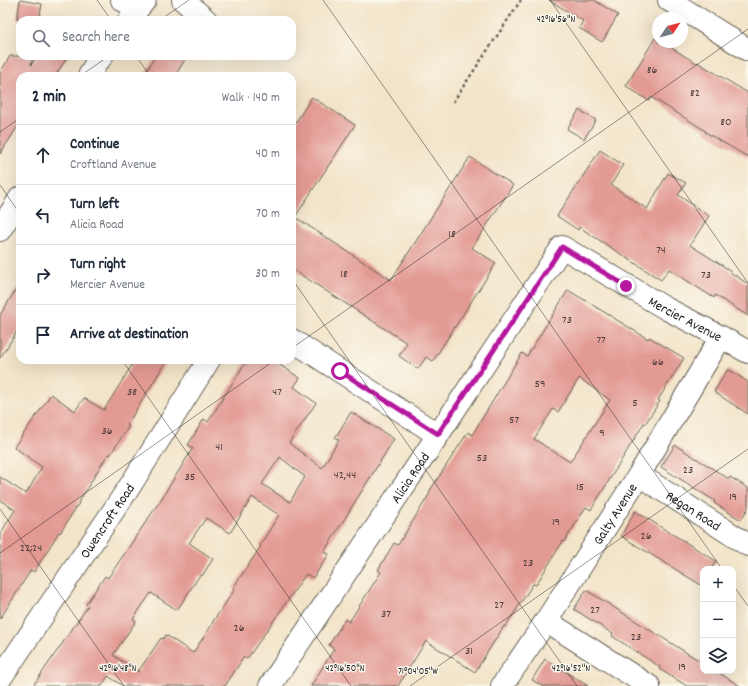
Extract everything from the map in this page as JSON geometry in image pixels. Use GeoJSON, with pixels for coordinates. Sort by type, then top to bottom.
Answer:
{"type":"FeatureCollection","features":[{"type":"Feature","properties":{"kind":"street"},"geometry":{"type":"LineString","coordinates":[[183,0],[201,16]]}},
{"type":"Feature","properties":{"kind":"street"},"geometry":{"type":"LineString","coordinates":[[669,0],[748,50]]}},
{"type":"Feature","properties":{"kind":"street"},"geometry":{"type":"LineString","coordinates":[[91,72],[99,60]]}},
{"type":"Feature","properties":{"kind":"street"},"geometry":{"type":"LineString","coordinates":[[0,230],[16,204]]}},
{"type":"Feature","properties":{"kind":"street","name":"Mercier Avenue"},"geometry":{"type":"LineString","coordinates":[[562,247],[665,308],[748,352]]}},
{"type":"Feature","properties":{"kind":"street","name":"Alicia Road"},"geometry":{"type":"LineString","coordinates":[[270,686],[562,247]]}},
{"type":"Feature","properties":{"kind":"street","name":"Galty Avenue"},"geometry":{"type":"LineString","coordinates":[[502,686],[546,621],[639,475],[721,337]]}},
{"type":"Feature","properties":{"kind":"street"},"geometry":{"type":"LineString","coordinates":[[296,343],[438,434]]}},
{"type":"Feature","properties":{"kind":"street","name":"Owencroft Road"},"geometry":{"type":"LineString","coordinates":[[0,679],[130,486],[206,364]]}},
{"type":"Feature","properties":{"kind":"street","name":"Regan Road"},"geometry":{"type":"LineString","coordinates":[[639,475],[748,545]]}},
{"type":"Feature","properties":{"kind":"street"},"geometry":{"type":"LineString","coordinates":[[546,621],[649,686]]}},
{"type":"Feature","properties":{"kind":"path"},"geometry":{"type":"LineString","coordinates":[[453,102],[521,0]]}},
{"type":"Feature","properties":{"kind":"building"},"geometry":{"type":"Polygon","coordinates":[[[20,0],[42,4],[40,16],[18,16],[20,0]]]}},
{"type":"Feature","properties":{"kind":"building"},"geometry":{"type":"Polygon","coordinates":[[[549,0],[594,0],[618,15],[602,42],[579,28],[583,21],[549,0]]]}},
{"type":"Feature","properties":{"kind":"building"},"geometry":{"type":"Polygon","coordinates":[[[652,43],[652,48],[672,48],[696,63],[697,62],[748,93],[748,157],[705,132],[706,131],[651,97],[649,101],[626,86],[652,43]]]}},
{"type":"Feature","properties":{"kind":"building"},"geometry":{"type":"Polygon","coordinates":[[[10,56],[16,56],[16,60],[32,60],[31,65],[34,60],[65,60],[58,72],[16,72],[16,129],[0,154],[0,73],[10,56]]]}},
{"type":"Feature","properties":{"kind":"building"},"geometry":{"type":"Polygon","coordinates":[[[153,60],[185,60],[177,72],[146,72],[153,60]]]}},
{"type":"Feature","properties":{"kind":"building"},"geometry":{"type":"Polygon","coordinates":[[[312,97],[355,125],[296,215],[296,122],[312,97]]]}},
{"type":"Feature","properties":{"kind":"building"},"geometry":{"type":"Polygon","coordinates":[[[579,110],[596,120],[584,139],[567,129],[579,110]]]}},
{"type":"Feature","properties":{"kind":"building"},"geometry":{"type":"Polygon","coordinates":[[[600,150],[623,165],[611,185],[647,209],[668,173],[686,183],[678,195],[709,216],[690,245],[731,271],[730,272],[748,284],[748,316],[715,295],[714,298],[669,269],[661,280],[579,227],[578,230],[557,216],[600,150]]]}},
{"type":"Feature","properties":{"kind":"building"},"geometry":{"type":"Polygon","coordinates":[[[470,157],[513,185],[472,248],[496,263],[433,361],[426,357],[418,369],[399,356],[407,343],[296,272],[296,218],[391,280],[470,157]]]}},
{"type":"Feature","properties":{"kind":"building"},"geometry":{"type":"Polygon","coordinates":[[[16,289],[16,333],[0,358],[0,315],[16,289]]]}},
{"type":"Feature","properties":{"kind":"building"},"geometry":{"type":"Polygon","coordinates":[[[568,290],[648,339],[649,337],[684,358],[658,400],[660,401],[645,424],[644,423],[591,510],[586,507],[536,585],[533,584],[475,672],[426,641],[398,686],[311,686],[334,649],[329,645],[345,619],[349,622],[381,572],[378,570],[394,543],[398,545],[430,493],[429,492],[468,432],[472,435],[522,353],[527,356],[568,290]],[[579,378],[558,412],[553,409],[534,439],[570,462],[610,400],[579,378]]]}},
{"type":"Feature","properties":{"kind":"building"},"geometry":{"type":"Polygon","coordinates":[[[133,364],[165,364],[127,425],[129,426],[110,455],[108,454],[60,533],[59,532],[34,572],[31,570],[0,619],[0,534],[15,510],[0,500],[0,477],[26,494],[42,467],[14,447],[51,394],[75,411],[84,398],[104,410],[133,364]]]}},
{"type":"Feature","properties":{"kind":"building"},"geometry":{"type":"Polygon","coordinates":[[[244,364],[278,364],[300,378],[294,387],[316,403],[289,443],[322,468],[339,440],[335,438],[351,412],[394,439],[324,552],[329,554],[313,578],[306,574],[247,659],[244,657],[225,686],[123,686],[108,676],[102,686],[33,686],[88,606],[86,604],[105,576],[108,578],[158,504],[193,448],[188,445],[204,419],[208,422],[244,364]],[[280,457],[262,484],[290,502],[305,477],[280,457]],[[252,497],[230,533],[206,518],[189,543],[213,559],[202,576],[200,575],[177,610],[151,593],[133,619],[136,621],[113,655],[138,672],[161,638],[163,639],[166,635],[193,653],[235,589],[233,588],[261,546],[260,545],[279,515],[252,497]]]}},
{"type":"Feature","properties":{"kind":"building"},"geometry":{"type":"Polygon","coordinates":[[[728,369],[748,382],[748,414],[714,392],[728,369]]]}},
{"type":"Feature","properties":{"kind":"building"},"geometry":{"type":"Polygon","coordinates":[[[675,445],[729,479],[730,477],[748,488],[748,508],[741,520],[714,503],[715,501],[661,467],[675,445]]]}},
{"type":"Feature","properties":{"kind":"building"},"geometry":{"type":"Polygon","coordinates":[[[635,511],[716,561],[713,566],[700,566],[700,584],[621,536],[635,511]]]}},
{"type":"Feature","properties":{"kind":"building"},"geometry":{"type":"Polygon","coordinates":[[[586,590],[700,661],[700,674],[721,674],[740,686],[687,686],[659,669],[660,667],[574,609],[586,590]]]}},
{"type":"Feature","properties":{"kind":"building"},"geometry":{"type":"Polygon","coordinates":[[[545,659],[588,686],[542,686],[532,680],[545,659]]]}},
{"type":"Feature","properties":{"kind":"route"},"geometry":{"type":"LineString","coordinates":[[340,371],[438,434],[562,247],[626,286]]}}]}
